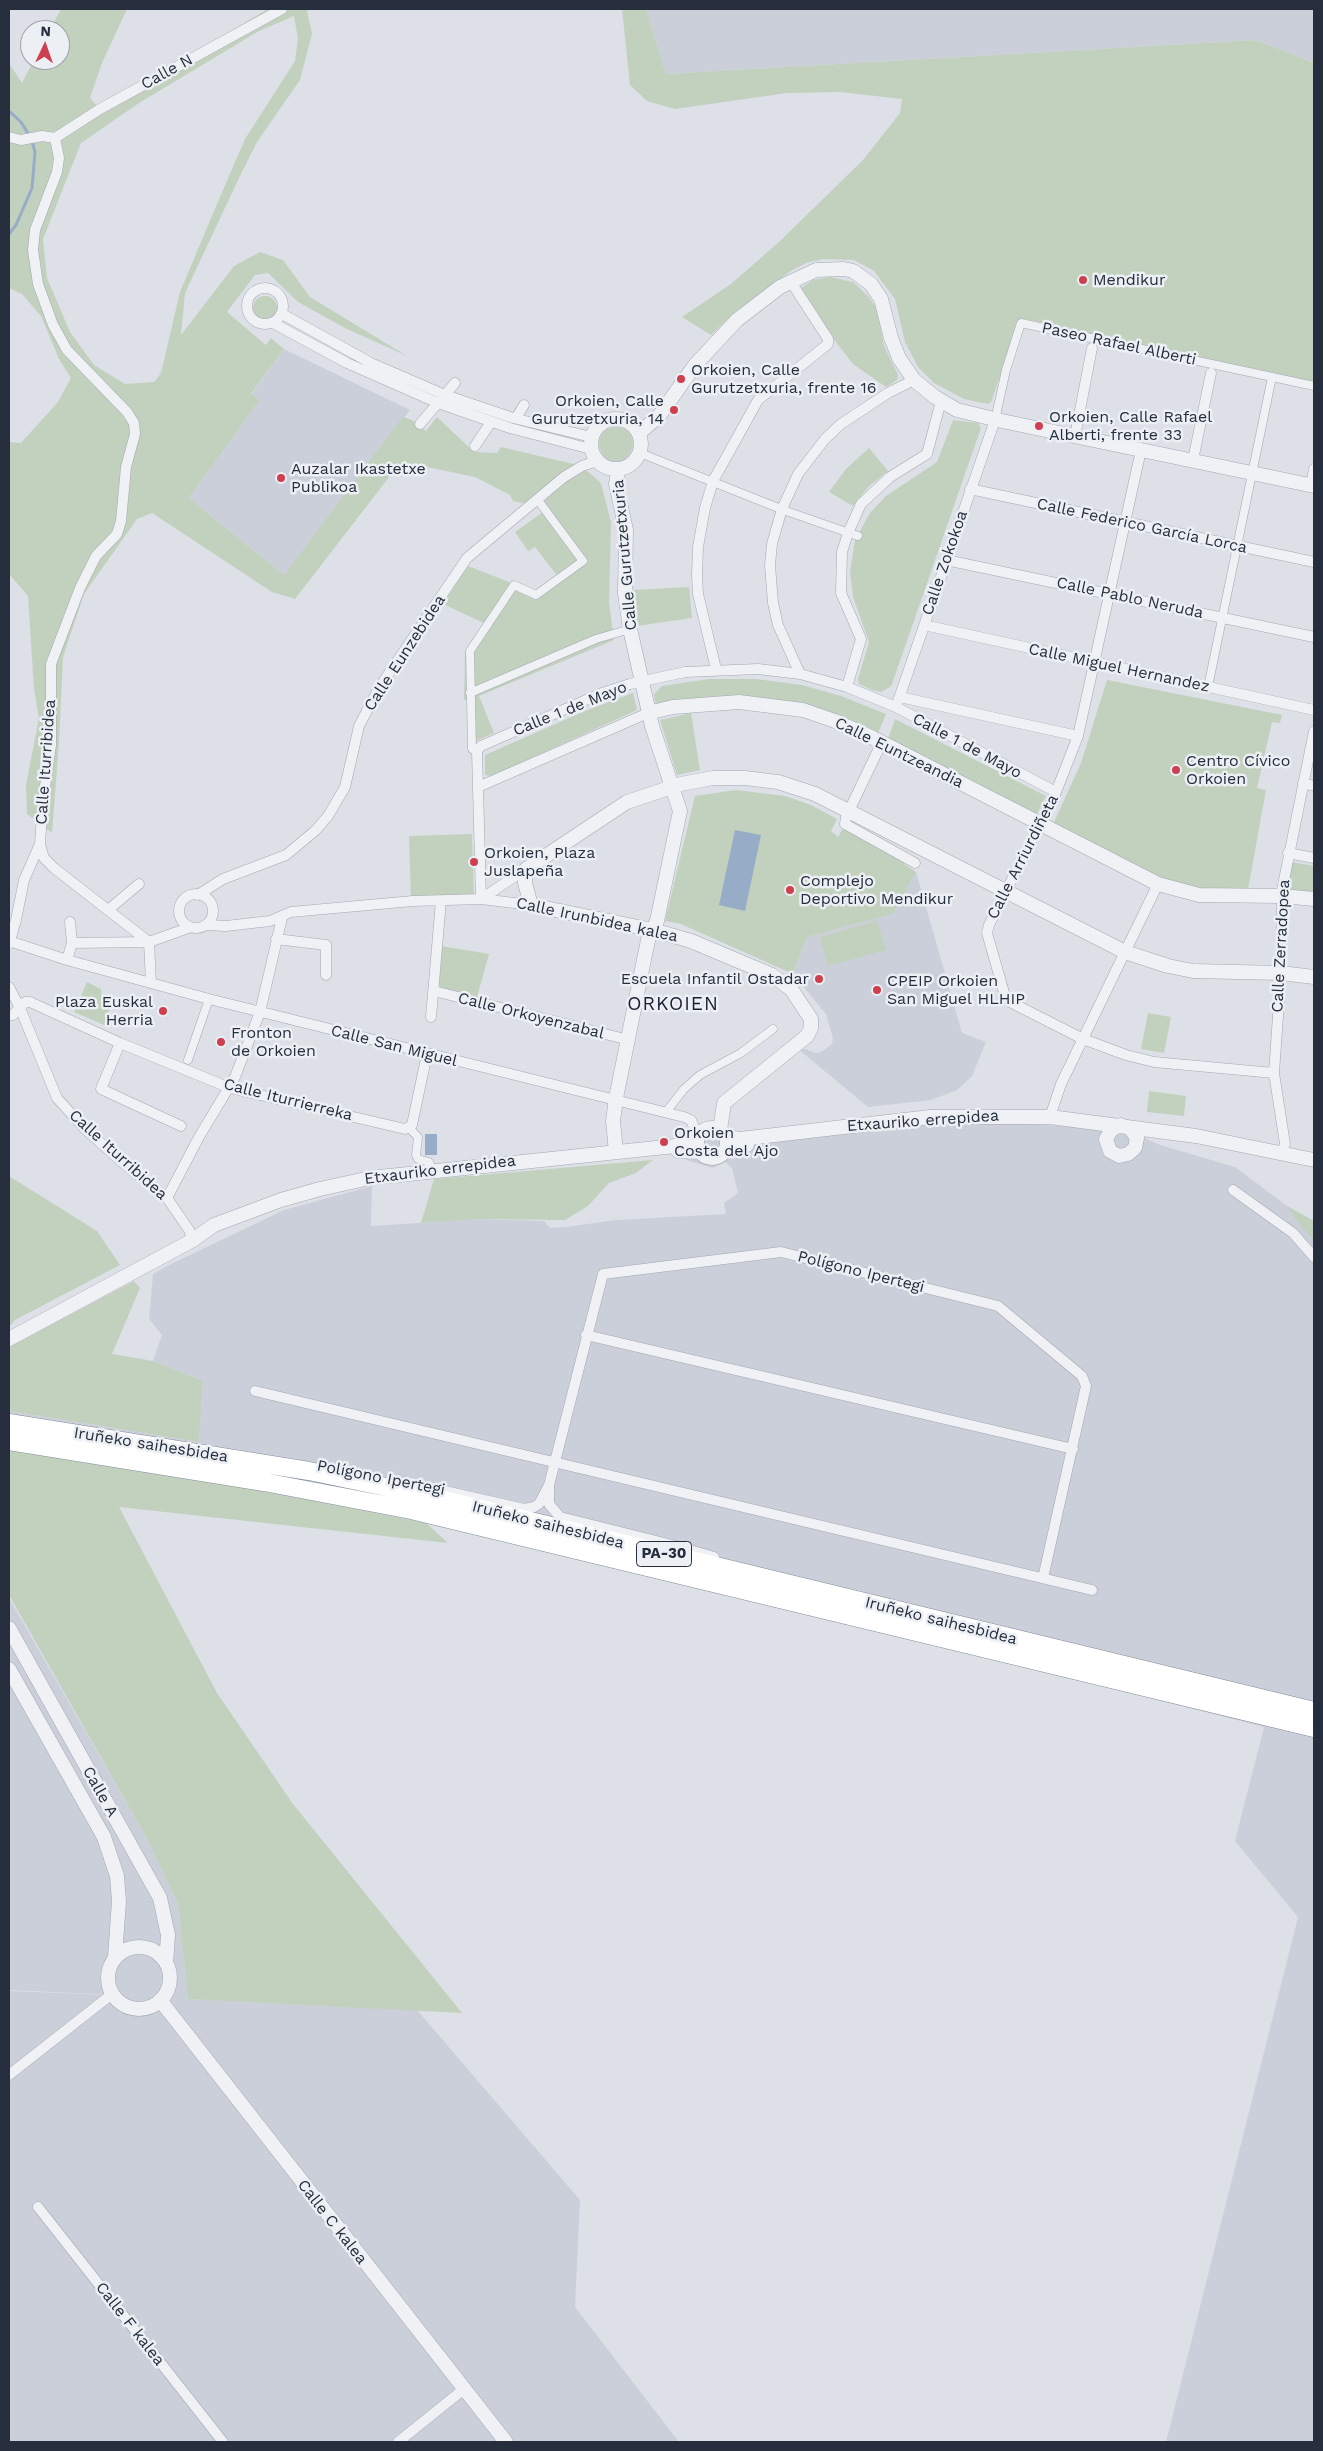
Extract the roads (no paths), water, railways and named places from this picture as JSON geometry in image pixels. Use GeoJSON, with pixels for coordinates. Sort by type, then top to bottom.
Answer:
{"type":"FeatureCollection","features":[{"type":"Feature","properties":{"kind":"highway","name":"Iruñeko saihesbidea"},"geometry":{"type":"LineString","coordinates":[[9,1423],[228,1458],[415,1493],[1314,1712]]}},
{"type":"Feature","properties":{"kind":"highway","name":"Iruñeko saihesbidea"},"geometry":{"type":"LineString","coordinates":[[9,1442],[264,1482],[411,1510],[1314,1728]]}},
{"type":"Feature","properties":{"kind":"street","name":"Calle N"},"geometry":{"type":"LineString","coordinates":[[55,138],[100,109],[282,9]]}},
{"type":"Feature","properties":{"kind":"street"},"geometry":{"type":"LineString","coordinates":[[9,137],[21,140],[42,136],[55,138]]}},
{"type":"Feature","properties":{"kind":"street","name":"Calle Iturribidea"},"geometry":{"type":"LineString","coordinates":[[9,942],[16,920],[24,880],[40,844],[43,800],[51,745],[51,664],[80,588],[96,556],[117,534],[121,521],[126,467],[135,434],[134,423],[127,412],[67,350],[53,325],[38,284],[33,250],[36,230],[57,172],[59,158],[55,138]]}},
{"type":"Feature","properties":{"kind":"street"},"geometry":{"type":"LineString","coordinates":[[639,433],[659,416],[695,365],[737,320],[791,282],[816,270],[825,268],[844,269],[862,277],[871,284],[881,299],[891,338],[899,358],[914,380],[942,402],[957,410],[994,420],[1313,485],[1314,470]]}},
{"type":"Feature","properties":{"kind":"street"},"geometry":{"type":"LineString","coordinates":[[716,669],[698,594],[697,575],[702,527],[713,481],[758,400],[828,344],[828,339],[791,282]]}},
{"type":"Feature","properties":{"kind":"street"},"geometry":{"type":"LineString","coordinates":[[273,323],[282,314],[283,302],[276,291],[264,288],[252,293],[247,304],[250,317],[259,324],[273,323],[348,363],[438,403],[491,422],[593,449]]}},
{"type":"Feature","properties":{"kind":"street"},"geometry":{"type":"LineString","coordinates":[[282,314],[371,363],[445,395],[516,418],[593,449],[603,466],[618,470],[631,465],[640,454],[642,446],[639,433],[629,422],[614,418],[600,424],[593,449]]}},
{"type":"Feature","properties":{"kind":"street","name":"Paseo Rafael Alberti"},"geometry":{"type":"LineString","coordinates":[[994,420],[1006,370],[1021,323],[1314,386]]}},
{"type":"Feature","properties":{"kind":"street"},"geometry":{"type":"LineString","coordinates":[[1075,436],[1092,348]]}},
{"type":"Feature","properties":{"kind":"street"},"geometry":{"type":"LineString","coordinates":[[1193,460],[1211,373]]}},
{"type":"Feature","properties":{"kind":"street"},"geometry":{"type":"LineString","coordinates":[[1208,687],[1272,377]]}},
{"type":"Feature","properties":{"kind":"street"},"geometry":{"type":"LineString","coordinates":[[800,674],[778,625],[773,603],[770,565],[772,544],[782,509],[798,474],[825,439],[841,424],[888,393],[914,380]]}},
{"type":"Feature","properties":{"kind":"street"},"geometry":{"type":"LineString","coordinates":[[420,424],[455,382]]}},
{"type":"Feature","properties":{"kind":"street"},"geometry":{"type":"LineString","coordinates":[[847,687],[861,639],[841,593],[842,552],[853,535],[861,504],[890,477],[927,454],[942,402]]}},
{"type":"Feature","properties":{"kind":"street"},"geometry":{"type":"LineString","coordinates":[[516,418],[524,405]]}},
{"type":"Feature","properties":{"kind":"street","name":"Calle Zokokoa"},"geometry":{"type":"LineString","coordinates":[[898,702],[994,420]]}},
{"type":"Feature","properties":{"kind":"street"},"geometry":{"type":"LineString","coordinates":[[475,446],[491,422]]}},
{"type":"Feature","properties":{"kind":"street","name":"Calle Eunzebidea"},"geometry":{"type":"LineString","coordinates":[[198,895],[223,878],[286,855],[322,823],[345,787],[359,726],[379,688],[467,558],[564,477],[582,466],[593,449]]}},
{"type":"Feature","properties":{"kind":"street","name":"Calle Arriurdiñeta"},"geometry":{"type":"LineString","coordinates":[[1141,450],[1078,736],[1056,792],[987,933],[1005,996],[1010,1002],[1083,1039],[1126,1055],[1154,1062],[1274,1073]]}},
{"type":"Feature","properties":{"kind":"street"},"geometry":{"type":"LineString","coordinates":[[640,454],[853,535]]}},
{"type":"Feature","properties":{"kind":"street","name":"Calle Gurutzetxuria"},"geometry":{"type":"LineString","coordinates":[[616,1152],[613,1121],[616,1098],[648,940],[658,917],[680,811],[648,713],[630,629],[625,593],[626,530],[616,484],[618,470]]}},
{"type":"Feature","properties":{"kind":"street","name":"Calle Federico García Lorca"},"geometry":{"type":"LineString","coordinates":[[970,490],[1314,562]]}},
{"type":"Feature","properties":{"kind":"street"},"geometry":{"type":"LineString","coordinates":[[481,899],[477,751],[472,749],[470,651],[514,585],[536,594],[583,561],[538,499]]}},
{"type":"Feature","properties":{"kind":"street","name":"Calle Pablo Neruda"},"geometry":{"type":"LineString","coordinates":[[946,560],[1314,637]]}},
{"type":"Feature","properties":{"kind":"street","name":"Calle Miguel Hernandez"},"geometry":{"type":"LineString","coordinates":[[924,625],[1095,664],[1314,710]]}},
{"type":"Feature","properties":{"kind":"street"},"geometry":{"type":"LineString","coordinates":[[470,693],[588,642],[630,629]]}},
{"type":"Feature","properties":{"kind":"street","name":"Calle 1 de Mayo"},"geometry":{"type":"LineString","coordinates":[[477,751],[481,746],[611,690],[685,672],[716,669],[758,669],[800,674],[898,702],[1056,792]]}},
{"type":"Feature","properties":{"kind":"street","name":"Calle Euntzeandia"},"geometry":{"type":"LineString","coordinates":[[478,787],[648,713],[705,704],[739,702],[773,705],[803,710],[835,721],[882,742],[1158,884],[1199,895],[1282,896],[1314,899]]}},
{"type":"Feature","properties":{"kind":"street"},"geometry":{"type":"LineString","coordinates":[[898,702],[1078,736]]}},
{"type":"Feature","properties":{"kind":"street","name":"Calle Zerradopea"},"geometry":{"type":"LineString","coordinates":[[1274,1073],[1281,973],[1282,896],[1288,852],[1314,732]]}},
{"type":"Feature","properties":{"kind":"street"},"geometry":{"type":"LineString","coordinates":[[882,742],[845,821],[849,828],[915,863]]}},
{"type":"Feature","properties":{"kind":"street"},"geometry":{"type":"LineString","coordinates":[[481,899],[627,802],[671,787],[713,778],[745,778],[778,782],[815,794],[1125,952],[1168,966],[1192,971],[1281,973],[1314,977]]}},
{"type":"Feature","properties":{"kind":"street"},"geometry":{"type":"LineString","coordinates":[[1303,783],[1314,786]]}},
{"type":"Feature","properties":{"kind":"street"},"geometry":{"type":"LineString","coordinates":[[40,844],[44,858],[54,868],[148,942],[151,983]]}},
{"type":"Feature","properties":{"kind":"street"},"geometry":{"type":"LineString","coordinates":[[1288,852],[1314,858]]}},
{"type":"Feature","properties":{"kind":"street"},"geometry":{"type":"LineString","coordinates":[[526,869],[527,894],[531,905]]}},
{"type":"Feature","properties":{"kind":"street"},"geometry":{"type":"LineString","coordinates":[[108,910],[139,884]]}},
{"type":"Feature","properties":{"kind":"street"},"geometry":{"type":"LineString","coordinates":[[1050,1117],[1057,1093],[1158,884]]}},
{"type":"Feature","properties":{"kind":"street"},"geometry":{"type":"LineString","coordinates":[[198,895],[208,900],[212,908],[212,917],[205,925],[197,928],[191,927],[181,920],[180,908],[185,898],[198,895]]}},
{"type":"Feature","properties":{"kind":"street","name":"Calle Irunbidea kalea"},"geometry":{"type":"LineString","coordinates":[[205,925],[226,926],[282,918],[291,912],[413,901],[481,899],[531,905],[653,930],[691,941],[783,981],[811,1019],[812,1028],[806,1036],[724,1103],[724,1138]]}},
{"type":"Feature","properties":{"kind":"street"},"geometry":{"type":"LineString","coordinates":[[431,1017],[441,901]]}},
{"type":"Feature","properties":{"kind":"street"},"geometry":{"type":"LineString","coordinates":[[167,1198],[199,1137],[230,1088],[260,1012],[282,918]]}},
{"type":"Feature","properties":{"kind":"street"},"geometry":{"type":"LineString","coordinates":[[67,960],[72,943],[70,922]]}},
{"type":"Feature","properties":{"kind":"street"},"geometry":{"type":"LineString","coordinates":[[72,943],[148,942],[191,927]]}},
{"type":"Feature","properties":{"kind":"street"},"geometry":{"type":"LineString","coordinates":[[276,940],[326,945],[326,975]]}},
{"type":"Feature","properties":{"kind":"street","name":"Calle San Miguel"},"geometry":{"type":"LineString","coordinates":[[9,942],[209,999],[427,1054],[616,1098],[666,1112],[690,1120],[699,1143]]}},
{"type":"Feature","properties":{"kind":"street","name":"Calle Iturribidea"},"geometry":{"type":"LineString","coordinates":[[9,987],[20,1008],[57,1098],[84,1128],[123,1163],[167,1198],[189,1230],[193,1240]]}},
{"type":"Feature","properties":{"kind":"street","name":"Calle Orkoyenzabal"},"geometry":{"type":"LineString","coordinates":[[434,991],[628,1040]]}},
{"type":"Feature","properties":{"kind":"street"},"geometry":{"type":"LineString","coordinates":[[188,1060],[209,999]]}},
{"type":"Feature","properties":{"kind":"street","name":"Calle Iturrierreka"},"geometry":{"type":"LineString","coordinates":[[20,1008],[25,1002],[30,1002],[120,1043],[230,1088],[409,1128]]}},
{"type":"Feature","properties":{"kind":"street"},"geometry":{"type":"LineString","coordinates":[[9,1016],[13,1015],[20,1008]]}},
{"type":"Feature","properties":{"kind":"street"},"geometry":{"type":"LineString","coordinates":[[666,1112],[684,1089],[700,1075],[741,1053],[773,1029]]}},
{"type":"Feature","properties":{"kind":"street"},"geometry":{"type":"LineString","coordinates":[[120,1043],[101,1089],[181,1126]]}},
{"type":"Feature","properties":{"kind":"street"},"geometry":{"type":"LineString","coordinates":[[427,1054],[412,1125],[409,1128],[418,1137],[416,1155],[418,1159],[429,1162],[432,1170]]}},
{"type":"Feature","properties":{"kind":"street"},"geometry":{"type":"LineString","coordinates":[[1274,1073],[1285,1144],[1282,1153]]}},
{"type":"Feature","properties":{"kind":"street","name":"Etxauriko errepidea"},"geometry":{"type":"LineString","coordinates":[[724,1138],[740,1139],[930,1117],[1050,1117],[1205,1138],[1314,1160]]}},
{"type":"Feature","properties":{"kind":"street","name":"Etxauriko errepidea"},"geometry":{"type":"LineString","coordinates":[[724,1138],[753,1144],[947,1124],[994,1123],[1091,1127],[1102,1131],[1107,1136]]}},
{"type":"Feature","properties":{"kind":"street"},"geometry":{"type":"LineString","coordinates":[[1137,1143],[1136,1134],[1125,1127],[1112,1128],[1107,1136],[1108,1147],[1119,1156],[1128,1154],[1137,1143],[1161,1132]]}},
{"type":"Feature","properties":{"kind":"street"},"geometry":{"type":"LineString","coordinates":[[707,1128],[724,1138],[714,1158],[699,1143],[707,1128]]}},
{"type":"Feature","properties":{"kind":"street","name":"Etxauriko errepidea"},"geometry":{"type":"LineString","coordinates":[[9,1339],[193,1240],[214,1225],[281,1200],[370,1178],[699,1143]]}},
{"type":"Feature","properties":{"kind":"street","name":"Etxauriko errepidea"},"geometry":{"type":"LineString","coordinates":[[193,1240],[298,1202],[373,1184],[682,1151],[699,1143]]}},
{"type":"Feature","properties":{"kind":"street"},"geometry":{"type":"LineString","coordinates":[[1233,1190],[1293,1233],[1314,1257]]}},
{"type":"Feature","properties":{"kind":"street","name":"Polígono Ipertegi"},"geometry":{"type":"LineString","coordinates":[[844,1597],[676,1546],[560,1517],[549,1504],[549,1485],[554,1461],[603,1274],[781,1252],[998,1306],[1082,1376],[1086,1386],[1043,1578]]}},
{"type":"Feature","properties":{"kind":"street"},"geometry":{"type":"LineString","coordinates":[[586,1335],[1073,1449]]}},
{"type":"Feature","properties":{"kind":"street"},"geometry":{"type":"LineString","coordinates":[[256,1390],[1092,1590]]}},
{"type":"Feature","properties":{"kind":"street","name":"Polígono Ipertegi"},"geometry":{"type":"LineString","coordinates":[[228,1458],[296,1461],[429,1487],[524,1509],[539,1504],[549,1485]]}},
{"type":"Feature","properties":{"kind":"street","name":"Calle A"},"geometry":{"type":"LineString","coordinates":[[9,1628],[160,1898],[168,1935],[166,1963]]}},
{"type":"Feature","properties":{"kind":"street","name":"Calle A"},"geometry":{"type":"LineString","coordinates":[[9,1669],[104,1837],[117,1876],[119,1901],[115,1957]]}},
{"type":"Feature","properties":{"kind":"street"},"geometry":{"type":"LineString","coordinates":[[138,1947],[154,1951],[166,1963],[169,1982],[160,2000],[147,2008],[131,2008],[117,2000],[112,1994],[109,1987],[108,1971],[115,1957],[122,1952],[138,1947]]}},
{"type":"Feature","properties":{"kind":"street"},"geometry":{"type":"LineString","coordinates":[[9,2075],[112,1994]]}},
{"type":"Feature","properties":{"kind":"street","name":"Calle C kalea"},"geometry":{"type":"LineString","coordinates":[[160,2000],[506,2442]]}},
{"type":"Feature","properties":{"kind":"street","name":"Calle F kalea"},"geometry":{"type":"LineString","coordinates":[[38,2207],[223,2442]]}},
{"type":"Feature","properties":{"kind":"street"},"geometry":{"type":"LineString","coordinates":[[398,2442],[464,2389]]}},
{"type":"Feature","properties":{"kind":"water"},"geometry":{"type":"Polygon","coordinates":[[[735,830],[761,835],[745,911],[719,905],[735,830]]]}},
{"type":"Feature","properties":{"kind":"water"},"geometry":{"type":"Polygon","coordinates":[[[425,1134],[437,1134],[437,1155],[425,1155],[425,1134]]]}},
{"type":"Feature","properties":{"kind":"waterway"},"geometry":{"type":"LineString","coordinates":[[9,111],[21,122],[29,135]]}},
{"type":"Feature","properties":{"kind":"waterway"},"geometry":{"type":"LineString","coordinates":[[9,234],[16,225],[32,188],[35,152],[32,141]]}},
{"type":"Feature","properties":{"kind":"place","name":"Mendikur"},"geometry":{"type":"Point","coordinates":[1083,280]}},
{"type":"Feature","properties":{"kind":"place","name":"Orkoien, Calle Gurutzetxuria, frente 16"},"geometry":{"type":"Point","coordinates":[681,379]}},
{"type":"Feature","properties":{"kind":"place","name":"Orkoien, Calle Gurutzetxuria, 14"},"geometry":{"type":"Point","coordinates":[674,410]}},
{"type":"Feature","properties":{"kind":"place","name":"Orkoien, Calle Rafael Alberti, frente 33"},"geometry":{"type":"Point","coordinates":[1039,426]}},
{"type":"Feature","properties":{"kind":"place","name":"Auzalar Ikastetxe Publikoa"},"geometry":{"type":"Point","coordinates":[281,478]}},
{"type":"Feature","properties":{"kind":"place","name":"Centro Cívico Orkoien"},"geometry":{"type":"Point","coordinates":[1176,770]}},
{"type":"Feature","properties":{"kind":"place","name":"Orkoien, Plaza Juslapeña"},"geometry":{"type":"Point","coordinates":[474,862]}},
{"type":"Feature","properties":{"kind":"place","name":"Complejo Deportivo Mendikur"},"geometry":{"type":"Point","coordinates":[790,890]}},
{"type":"Feature","properties":{"kind":"place","name":"Escuela Infantil Ostadar"},"geometry":{"type":"Point","coordinates":[819,979]}},
{"type":"Feature","properties":{"kind":"place","name":"CPEIP Orkoien San Miguel HLHIP"},"geometry":{"type":"Point","coordinates":[877,990]}},
{"type":"Feature","properties":{"kind":"place","name":"Plaza Euskal Herria"},"geometry":{"type":"Point","coordinates":[163,1011]}},
{"type":"Feature","properties":{"kind":"place","name":"Fronton de Orkoien"},"geometry":{"type":"Point","coordinates":[221,1042]}},
{"type":"Feature","properties":{"kind":"place","name":"Orkoien Costa del Ajo"},"geometry":{"type":"Point","coordinates":[664,1142]}},
{"type":"Feature","properties":{"kind":"district","name":"ORKOIEN"},"geometry":{"type":"Point","coordinates":[673,1004]}}]}
